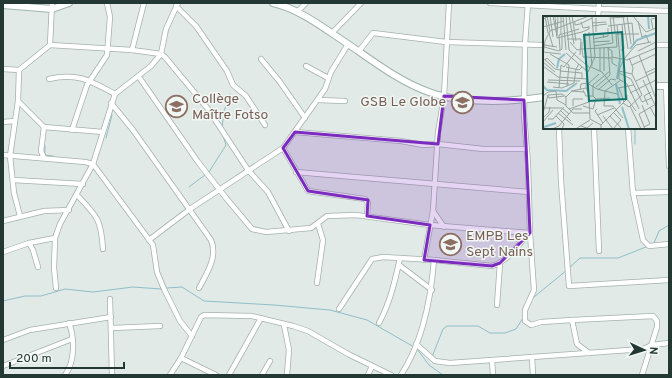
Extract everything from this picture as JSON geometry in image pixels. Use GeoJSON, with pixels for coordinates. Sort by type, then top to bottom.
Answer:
{"type":"FeatureCollection","features":[{"type":"Feature","properties":{"kind":"main road"},"geometry":{"type":"LineString","coordinates":[[3,5],[52,6],[69,3]]}},
{"type":"Feature","properties":{"kind":"main road"},"geometry":{"type":"LineString","coordinates":[[273,3],[297,12],[415,86],[444,96],[502,101],[543,97]]}},
{"type":"Feature","properties":{"kind":"main road"},"geometry":{"type":"LineString","coordinates":[[656,86],[668,86]]}},
{"type":"Feature","properties":{"kind":"street"},"geometry":{"type":"LineString","coordinates":[[72,130],[89,80],[104,59],[108,50],[110,17],[107,3]]}},
{"type":"Feature","properties":{"kind":"street"},"geometry":{"type":"LineString","coordinates":[[132,50],[144,3]]}},
{"type":"Feature","properties":{"kind":"street"},"geometry":{"type":"LineString","coordinates":[[297,12],[306,3]]}},
{"type":"Feature","properties":{"kind":"street"},"geometry":{"type":"LineString","coordinates":[[332,33],[361,3]]}},
{"type":"Feature","properties":{"kind":"street"},"geometry":{"type":"LineString","coordinates":[[424,260],[433,211],[438,144],[444,96],[448,3]]}},
{"type":"Feature","properties":{"kind":"street"},"geometry":{"type":"LineString","coordinates":[[490,3],[598,9],[669,10]]}},
{"type":"Feature","properties":{"kind":"street"},"geometry":{"type":"LineString","coordinates":[[598,16],[599,3]]}},
{"type":"Feature","properties":{"kind":"street"},"geometry":{"type":"LineString","coordinates":[[56,288],[54,268],[55,238],[60,224],[93,164],[115,94],[139,77],[161,54],[166,30],[177,4],[196,26],[227,71],[233,85],[246,96],[265,125]]}},
{"type":"Feature","properties":{"kind":"street"},"geometry":{"type":"LineString","coordinates":[[528,4],[525,44],[524,100],[529,192],[528,233],[534,292],[524,310],[525,321],[531,325],[541,322],[653,316],[658,324],[642,375]]}},
{"type":"Feature","properties":{"kind":"street"},"geometry":{"type":"LineString","coordinates":[[50,45],[52,6]]}},
{"type":"Feature","properties":{"kind":"street"},"geometry":{"type":"LineString","coordinates":[[359,51],[373,33],[446,42],[543,45]]}},
{"type":"Feature","properties":{"kind":"street"},"geometry":{"type":"LineString","coordinates":[[149,240],[190,209],[283,148],[325,89],[328,78],[348,44]]}},
{"type":"Feature","properties":{"kind":"street"},"geometry":{"type":"LineString","coordinates":[[3,69],[19,70],[50,45],[108,50],[132,50],[161,54],[168,60],[208,109],[248,170],[268,192],[289,231]]}},
{"type":"Feature","properties":{"kind":"street"},"geometry":{"type":"LineString","coordinates":[[656,45],[669,45]]}},
{"type":"Feature","properties":{"kind":"street"},"geometry":{"type":"LineString","coordinates":[[261,59],[280,82],[305,118]]}},
{"type":"Feature","properties":{"kind":"street"},"geometry":{"type":"LineString","coordinates":[[306,66],[328,78]]}},
{"type":"Feature","properties":{"kind":"street"},"geometry":{"type":"LineString","coordinates":[[19,70],[18,101],[10,156],[20,216]]}},
{"type":"Feature","properties":{"kind":"street"},"geometry":{"type":"LineString","coordinates":[[49,78],[58,76],[75,76],[89,80],[115,94]]}},
{"type":"Feature","properties":{"kind":"street"},"geometry":{"type":"LineString","coordinates":[[139,77],[220,190],[252,229],[266,232],[311,228],[327,216],[332,215],[366,216],[444,227],[528,233]]}},
{"type":"Feature","properties":{"kind":"street"},"geometry":{"type":"LineString","coordinates":[[668,86],[669,166]]}},
{"type":"Feature","properties":{"kind":"street"},"geometry":{"type":"LineString","coordinates":[[318,100],[345,101]]}},
{"type":"Feature","properties":{"kind":"street"},"geometry":{"type":"LineString","coordinates":[[18,101],[44,128],[103,132]]}},
{"type":"Feature","properties":{"kind":"street"},"geometry":{"type":"LineString","coordinates":[[111,104],[133,130],[211,240],[214,250],[210,267],[199,288]]}},
{"type":"Feature","properties":{"kind":"street"},"geometry":{"type":"LineString","coordinates":[[3,122],[15,121]]}},
{"type":"Feature","properties":{"kind":"street"},"geometry":{"type":"LineString","coordinates":[[44,128],[41,151],[44,158]]}},
{"type":"Feature","properties":{"kind":"street"},"geometry":{"type":"LineString","coordinates":[[559,129],[561,181],[569,286],[669,280]]}},
{"type":"Feature","properties":{"kind":"street"},"geometry":{"type":"LineString","coordinates":[[594,129],[599,251]]}},
{"type":"Feature","properties":{"kind":"street"},"geometry":{"type":"LineString","coordinates":[[628,129],[633,193],[645,243],[649,246],[669,244]]}},
{"type":"Feature","properties":{"kind":"street"},"geometry":{"type":"LineString","coordinates":[[295,132],[401,141],[423,145],[438,144],[483,149],[526,149]]}},
{"type":"Feature","properties":{"kind":"street"},"geometry":{"type":"LineString","coordinates":[[283,148],[304,186],[312,193],[341,194],[365,199],[368,203],[366,216]]}},
{"type":"Feature","properties":{"kind":"street"},"geometry":{"type":"LineString","coordinates":[[35,158],[41,151]]}},
{"type":"Feature","properties":{"kind":"street"},"geometry":{"type":"LineString","coordinates":[[3,155],[93,164],[154,248],[157,272],[169,300],[180,321],[192,336]]}},
{"type":"Feature","properties":{"kind":"street"},"geometry":{"type":"LineString","coordinates":[[296,172],[529,192]]}},
{"type":"Feature","properties":{"kind":"street"},"geometry":{"type":"LineString","coordinates":[[13,180],[83,184]]}},
{"type":"Feature","properties":{"kind":"street"},"geometry":{"type":"LineString","coordinates":[[633,193],[669,192]]}},
{"type":"Feature","properties":{"kind":"street"},"geometry":{"type":"LineString","coordinates":[[77,195],[95,214],[100,223],[103,249]]}},
{"type":"Feature","properties":{"kind":"street"},"geometry":{"type":"LineString","coordinates":[[3,221],[44,211],[69,210]]}},
{"type":"Feature","properties":{"kind":"street"},"geometry":{"type":"LineString","coordinates":[[433,211],[444,227]]}},
{"type":"Feature","properties":{"kind":"street"},"geometry":{"type":"LineString","coordinates":[[317,282],[323,240],[318,224]]}},
{"type":"Feature","properties":{"kind":"street"},"geometry":{"type":"LineString","coordinates":[[339,309],[370,260],[382,257],[434,260],[492,266],[500,263],[528,233]]}},
{"type":"Feature","properties":{"kind":"street"},"geometry":{"type":"LineString","coordinates":[[3,252],[29,243],[55,238]]}},
{"type":"Feature","properties":{"kind":"street"},"geometry":{"type":"LineString","coordinates":[[29,243],[33,250],[38,267]]}},
{"type":"Feature","properties":{"kind":"street"},"geometry":{"type":"LineString","coordinates":[[379,323],[386,311],[400,258]]}},
{"type":"Feature","properties":{"kind":"street"},"geometry":{"type":"LineString","coordinates":[[401,375],[416,344],[432,290],[434,260]]}},
{"type":"Feature","properties":{"kind":"street"},"geometry":{"type":"LineString","coordinates":[[497,305],[500,263]]}},
{"type":"Feature","properties":{"kind":"street"},"geometry":{"type":"LineString","coordinates":[[399,265],[432,290]]}},
{"type":"Feature","properties":{"kind":"street"},"geometry":{"type":"LineString","coordinates":[[110,299],[112,328],[112,375]]}},
{"type":"Feature","properties":{"kind":"street"},"geometry":{"type":"LineString","coordinates":[[170,375],[181,358],[202,315],[261,318],[308,331],[391,375]]}},
{"type":"Feature","properties":{"kind":"street"},"geometry":{"type":"LineString","coordinates":[[3,340],[30,330],[111,317]]}},
{"type":"Feature","properties":{"kind":"street"},"geometry":{"type":"LineString","coordinates":[[229,375],[261,318]]}},
{"type":"Feature","properties":{"kind":"street"},"geometry":{"type":"LineString","coordinates":[[572,320],[577,344],[589,353]]}},
{"type":"Feature","properties":{"kind":"street"},"geometry":{"type":"LineString","coordinates":[[65,375],[72,362],[70,323]]}},
{"type":"Feature","properties":{"kind":"street"},"geometry":{"type":"LineString","coordinates":[[284,325],[289,350],[287,375]]}},
{"type":"Feature","properties":{"kind":"street"},"geometry":{"type":"LineString","coordinates":[[112,328],[160,326]]}},
{"type":"Feature","properties":{"kind":"street"},"geometry":{"type":"LineString","coordinates":[[3,366],[72,339]]}},
{"type":"Feature","properties":{"kind":"street"},"geometry":{"type":"LineString","coordinates":[[416,344],[438,362],[450,363],[643,349],[652,345],[669,344]]}},
{"type":"Feature","properties":{"kind":"street"},"geometry":{"type":"LineString","coordinates":[[532,357],[533,375]]}},
{"type":"Feature","properties":{"kind":"street"},"geometry":{"type":"LineString","coordinates":[[181,358],[216,375]]}},
{"type":"Feature","properties":{"kind":"street"},"geometry":{"type":"LineString","coordinates":[[492,360],[493,375]]}},
{"type":"Feature","properties":{"kind":"street"},"geometry":{"type":"LineString","coordinates":[[262,375],[270,361]]}},
{"type":"Feature","properties":{"kind":"street"},"geometry":{"type":"LineString","coordinates":[[368,375],[372,366]]}},
{"type":"Feature","properties":{"kind":"highlighted area"},"geometry":{"type":"Polygon","coordinates":[[[444,96],[524,100],[530,233],[500,263],[492,266],[424,260],[430,225],[367,216],[368,200],[308,191],[283,148],[295,132],[438,144],[444,96]]]}},
{"type":"Feature","properties":{"kind":"waterway"},"geometry":{"type":"LineString","coordinates":[[222,128],[224,111],[230,94]]}},
{"type":"Feature","properties":{"kind":"waterway"},"geometry":{"type":"LineString","coordinates":[[106,138],[112,115]]}},
{"type":"Feature","properties":{"kind":"waterway"},"geometry":{"type":"LineString","coordinates":[[635,129],[635,144]]}},
{"type":"Feature","properties":{"kind":"waterway"},"geometry":{"type":"LineString","coordinates":[[209,172],[226,145],[222,133]]}},
{"type":"Feature","properties":{"kind":"waterway"},"geometry":{"type":"LineString","coordinates":[[45,146],[45,155],[53,156]]}},
{"type":"Feature","properties":{"kind":"waterway"},"geometry":{"type":"LineString","coordinates":[[189,187],[205,175]]}},
{"type":"Feature","properties":{"kind":"waterway"},"geometry":{"type":"LineString","coordinates":[[654,243],[659,231],[669,225]]}},
{"type":"Feature","properties":{"kind":"waterway"},"geometry":{"type":"LineString","coordinates":[[569,268],[580,258],[618,258],[646,247]]}},
{"type":"Feature","properties":{"kind":"waterway"},"geometry":{"type":"LineString","coordinates":[[534,297],[567,270]]}},
{"type":"Feature","properties":{"kind":"waterway"},"geometry":{"type":"LineString","coordinates":[[3,301],[25,296],[41,296],[65,289],[93,292],[133,287],[161,289]]}},
{"type":"Feature","properties":{"kind":"waterway"},"geometry":{"type":"LineString","coordinates":[[167,288],[182,287],[204,301],[330,310],[367,320],[414,347]]}},
{"type":"Feature","properties":{"kind":"waterway"},"geometry":{"type":"LineString","coordinates":[[432,357],[443,329],[447,326],[478,326],[490,333],[505,333],[516,329],[523,318]]}},
{"type":"Feature","properties":{"kind":"waterway"},"geometry":{"type":"LineString","coordinates":[[417,349],[429,365],[443,375]]}},
{"type":"Feature","properties":{"kind":"place","name":"GSB Le Globe"},"geometry":{"type":"Point","coordinates":[462,102]}},
{"type":"Feature","properties":{"kind":"place","name":"Collège Maître Fotso"},"geometry":{"type":"Point","coordinates":[177,107]}},
{"type":"Feature","properties":{"kind":"place","name":"EMPB Les Sept Nains"},"geometry":{"type":"Point","coordinates":[450,244]}}]}
